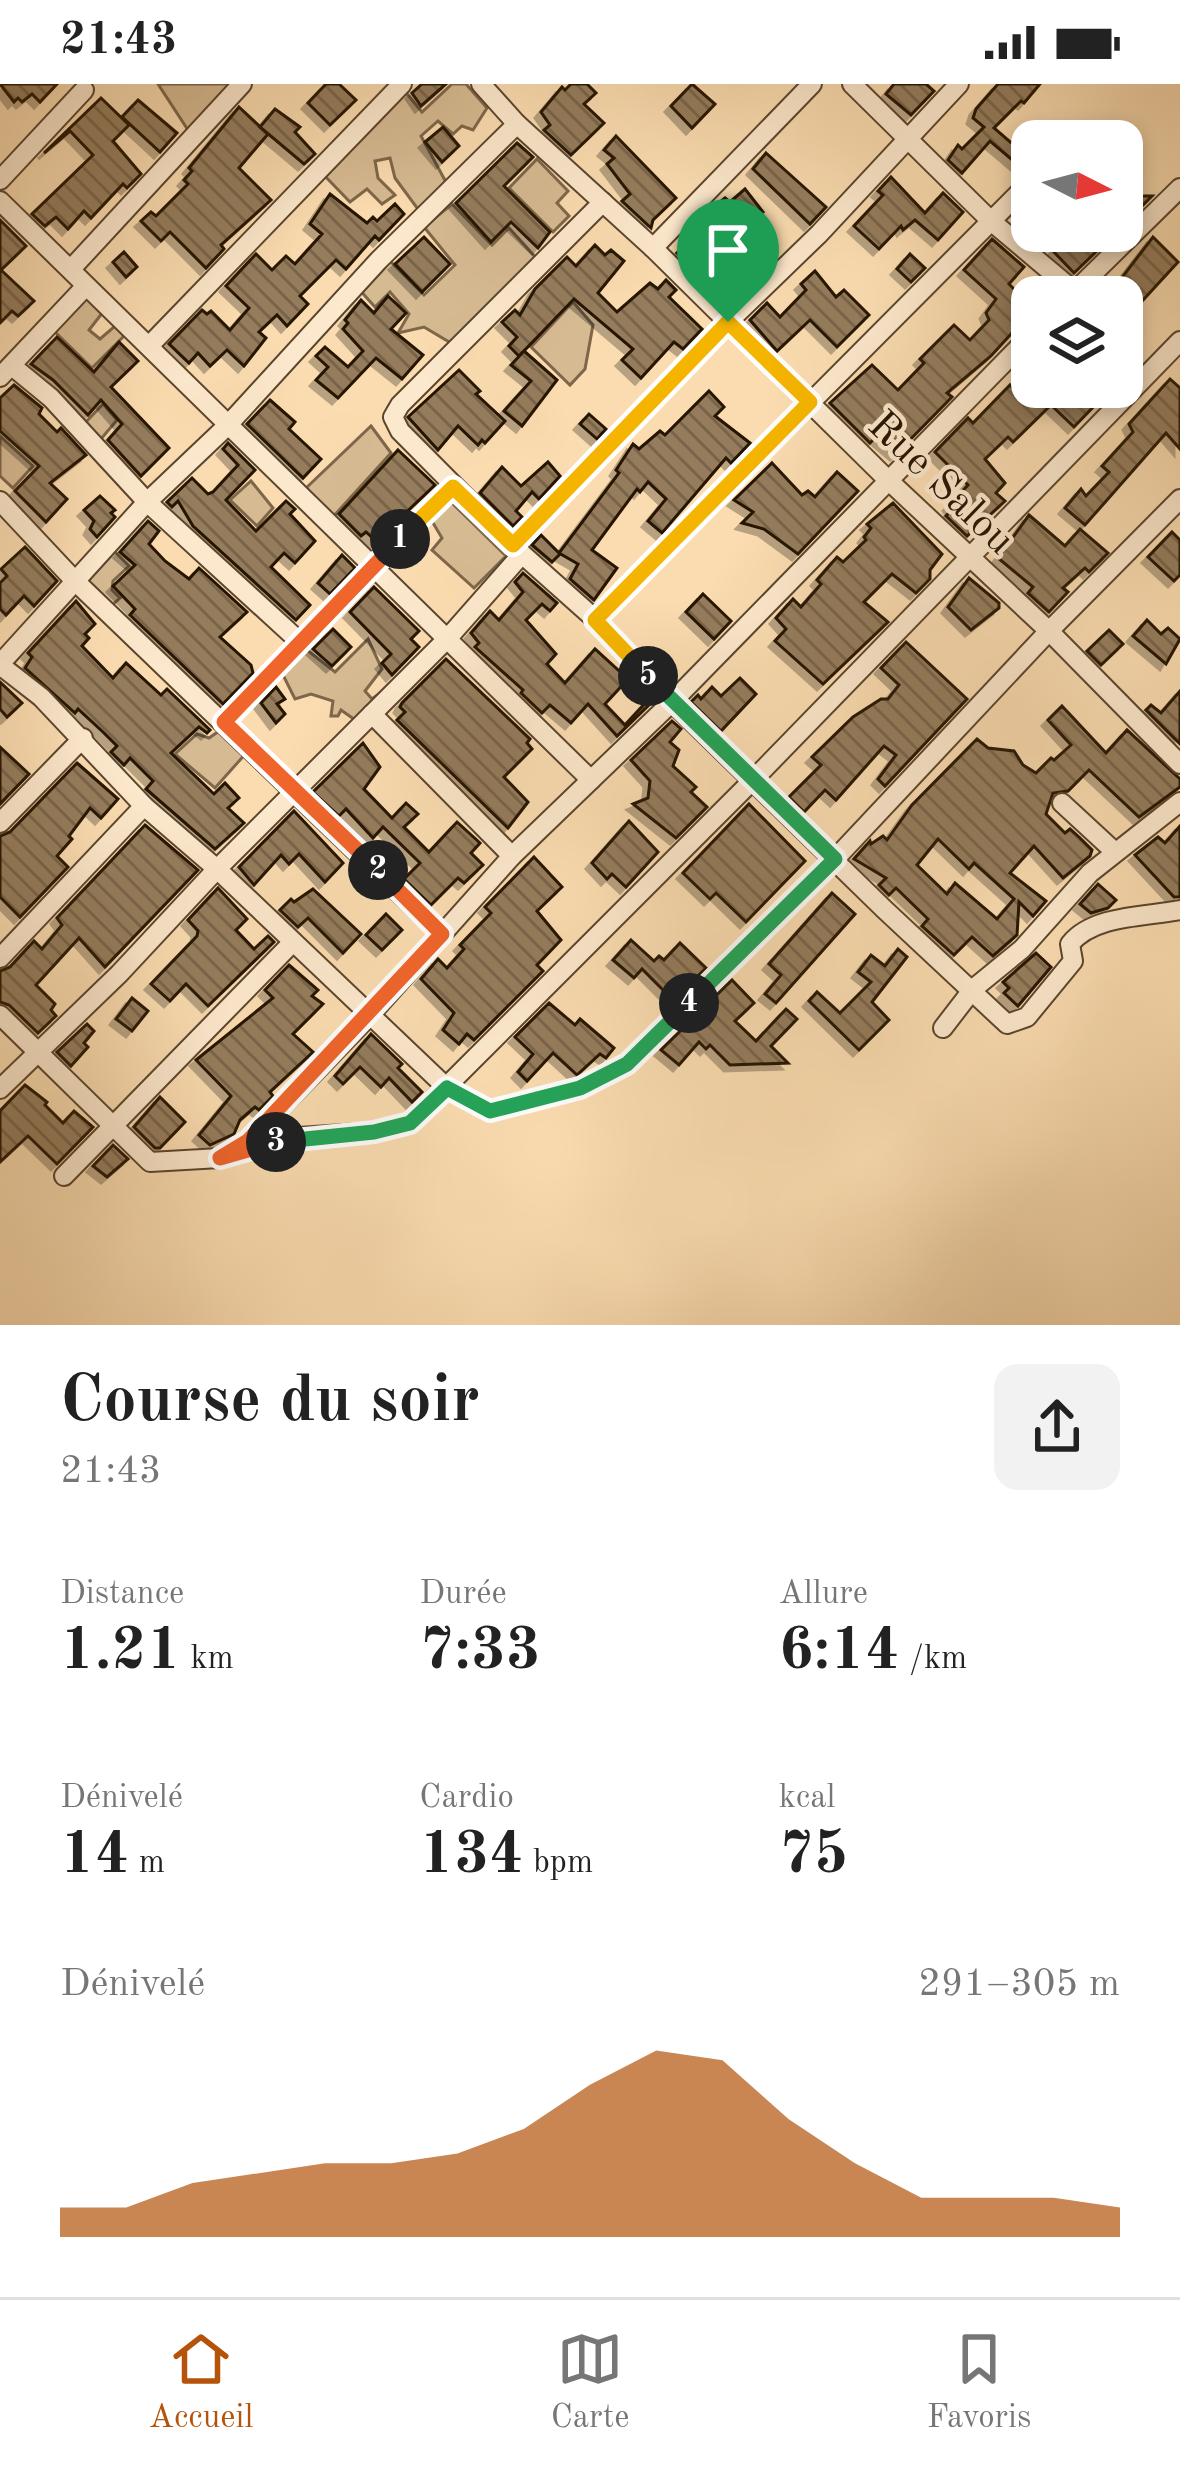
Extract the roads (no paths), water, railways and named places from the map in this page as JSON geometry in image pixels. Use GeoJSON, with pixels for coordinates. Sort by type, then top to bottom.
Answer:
{"type":"FeatureCollection","features":[{"type":"Feature","properties":{"kind":"street"},"geometry":{"type":"LineString","coordinates":[[71,269],[242,84]]}},
{"type":"Feature","properties":{"kind":"street"},"geometry":{"type":"LineString","coordinates":[[151,345],[403,84]]}},
{"type":"Feature","properties":{"kind":"street","name":"Rue Salou"},"geometry":{"type":"LineString","coordinates":[[482,84],[517,124],[653,248],[1180,764]]}},
{"type":"Feature","properties":{"kind":"street"},"geometry":{"type":"LineString","coordinates":[[653,248],[812,84]]}},
{"type":"Feature","properties":{"kind":"street"},"geometry":{"type":"LineString","coordinates":[[852,84],[1052,276]]}},
{"type":"Feature","properties":{"kind":"street"},"geometry":{"type":"LineString","coordinates":[[0,1089],[448,638],[517,550],[958,84]]}},
{"type":"Feature","properties":{"kind":"street"},"geometry":{"type":"LineString","coordinates":[[0,179],[84,90]]}},
{"type":"Feature","properties":{"kind":"street"},"geometry":{"type":"LineString","coordinates":[[517,124],[379,260],[227,426],[147,502],[0,665],[41,697],[144,806],[217,869],[447,1088],[490,1111],[580,1088],[627,1064],[835,859],[1048,631],[1180,500]]}},
{"type":"Feature","properties":{"kind":"street"},"geometry":{"type":"LineString","coordinates":[[1090,276],[1180,188]]}},
{"type":"Feature","properties":{"kind":"street"},"geometry":{"type":"LineString","coordinates":[[595,620],[1011,201]]}},
{"type":"Feature","properties":{"kind":"street"},"geometry":{"type":"LineString","coordinates":[[603,202],[395,410],[400,431],[517,550],[595,620],[672,702],[1007,1024],[1027,1017],[1073,961],[1070,944],[1079,932],[1093,925],[1180,910]]}},
{"type":"Feature","properties":{"kind":"street"},"geometry":{"type":"LineString","coordinates":[[2,206],[151,345],[227,426],[591,780]]}},
{"type":"Feature","properties":{"kind":"street"},"geometry":{"type":"LineString","coordinates":[[86,287],[6,371],[51,398],[147,502],[300,642]]}},
{"type":"Feature","properties":{"kind":"street"},"geometry":{"type":"LineString","coordinates":[[0,1015],[149,1162],[220,1158],[299,1137],[374,1132],[410,1123],[753,780],[1180,341]]}},
{"type":"Feature","properties":{"kind":"street"},"geometry":{"type":"LineString","coordinates":[[220,1158],[248,1141],[369,1016],[512,856],[672,702],[1011,355]]}},
{"type":"Feature","properties":{"kind":"street"},"geometry":{"type":"LineString","coordinates":[[224,722],[453,487]]}},
{"type":"Feature","properties":{"kind":"street"},"geometry":{"type":"LineString","coordinates":[[0,501],[75,581],[442,934]]}},
{"type":"Feature","properties":{"kind":"street"},"geometry":{"type":"LineString","coordinates":[[372,714],[512,856]]}},
{"type":"Feature","properties":{"kind":"street"},"geometry":{"type":"LineString","coordinates":[[0,824],[82,738]]}},
{"type":"Feature","properties":{"kind":"street"},"geometry":{"type":"LineString","coordinates":[[943,1028],[973,989],[1022,949],[1090,873],[1180,802]]}},
{"type":"Feature","properties":{"kind":"street"},"geometry":{"type":"LineString","coordinates":[[1062,803],[1115,852]]}},
{"type":"Feature","properties":{"kind":"street"},"geometry":{"type":"LineString","coordinates":[[0,958],[144,806]]}},
{"type":"Feature","properties":{"kind":"street"},"geometry":{"type":"LineString","coordinates":[[64,1176],[293,942]]}}]}
